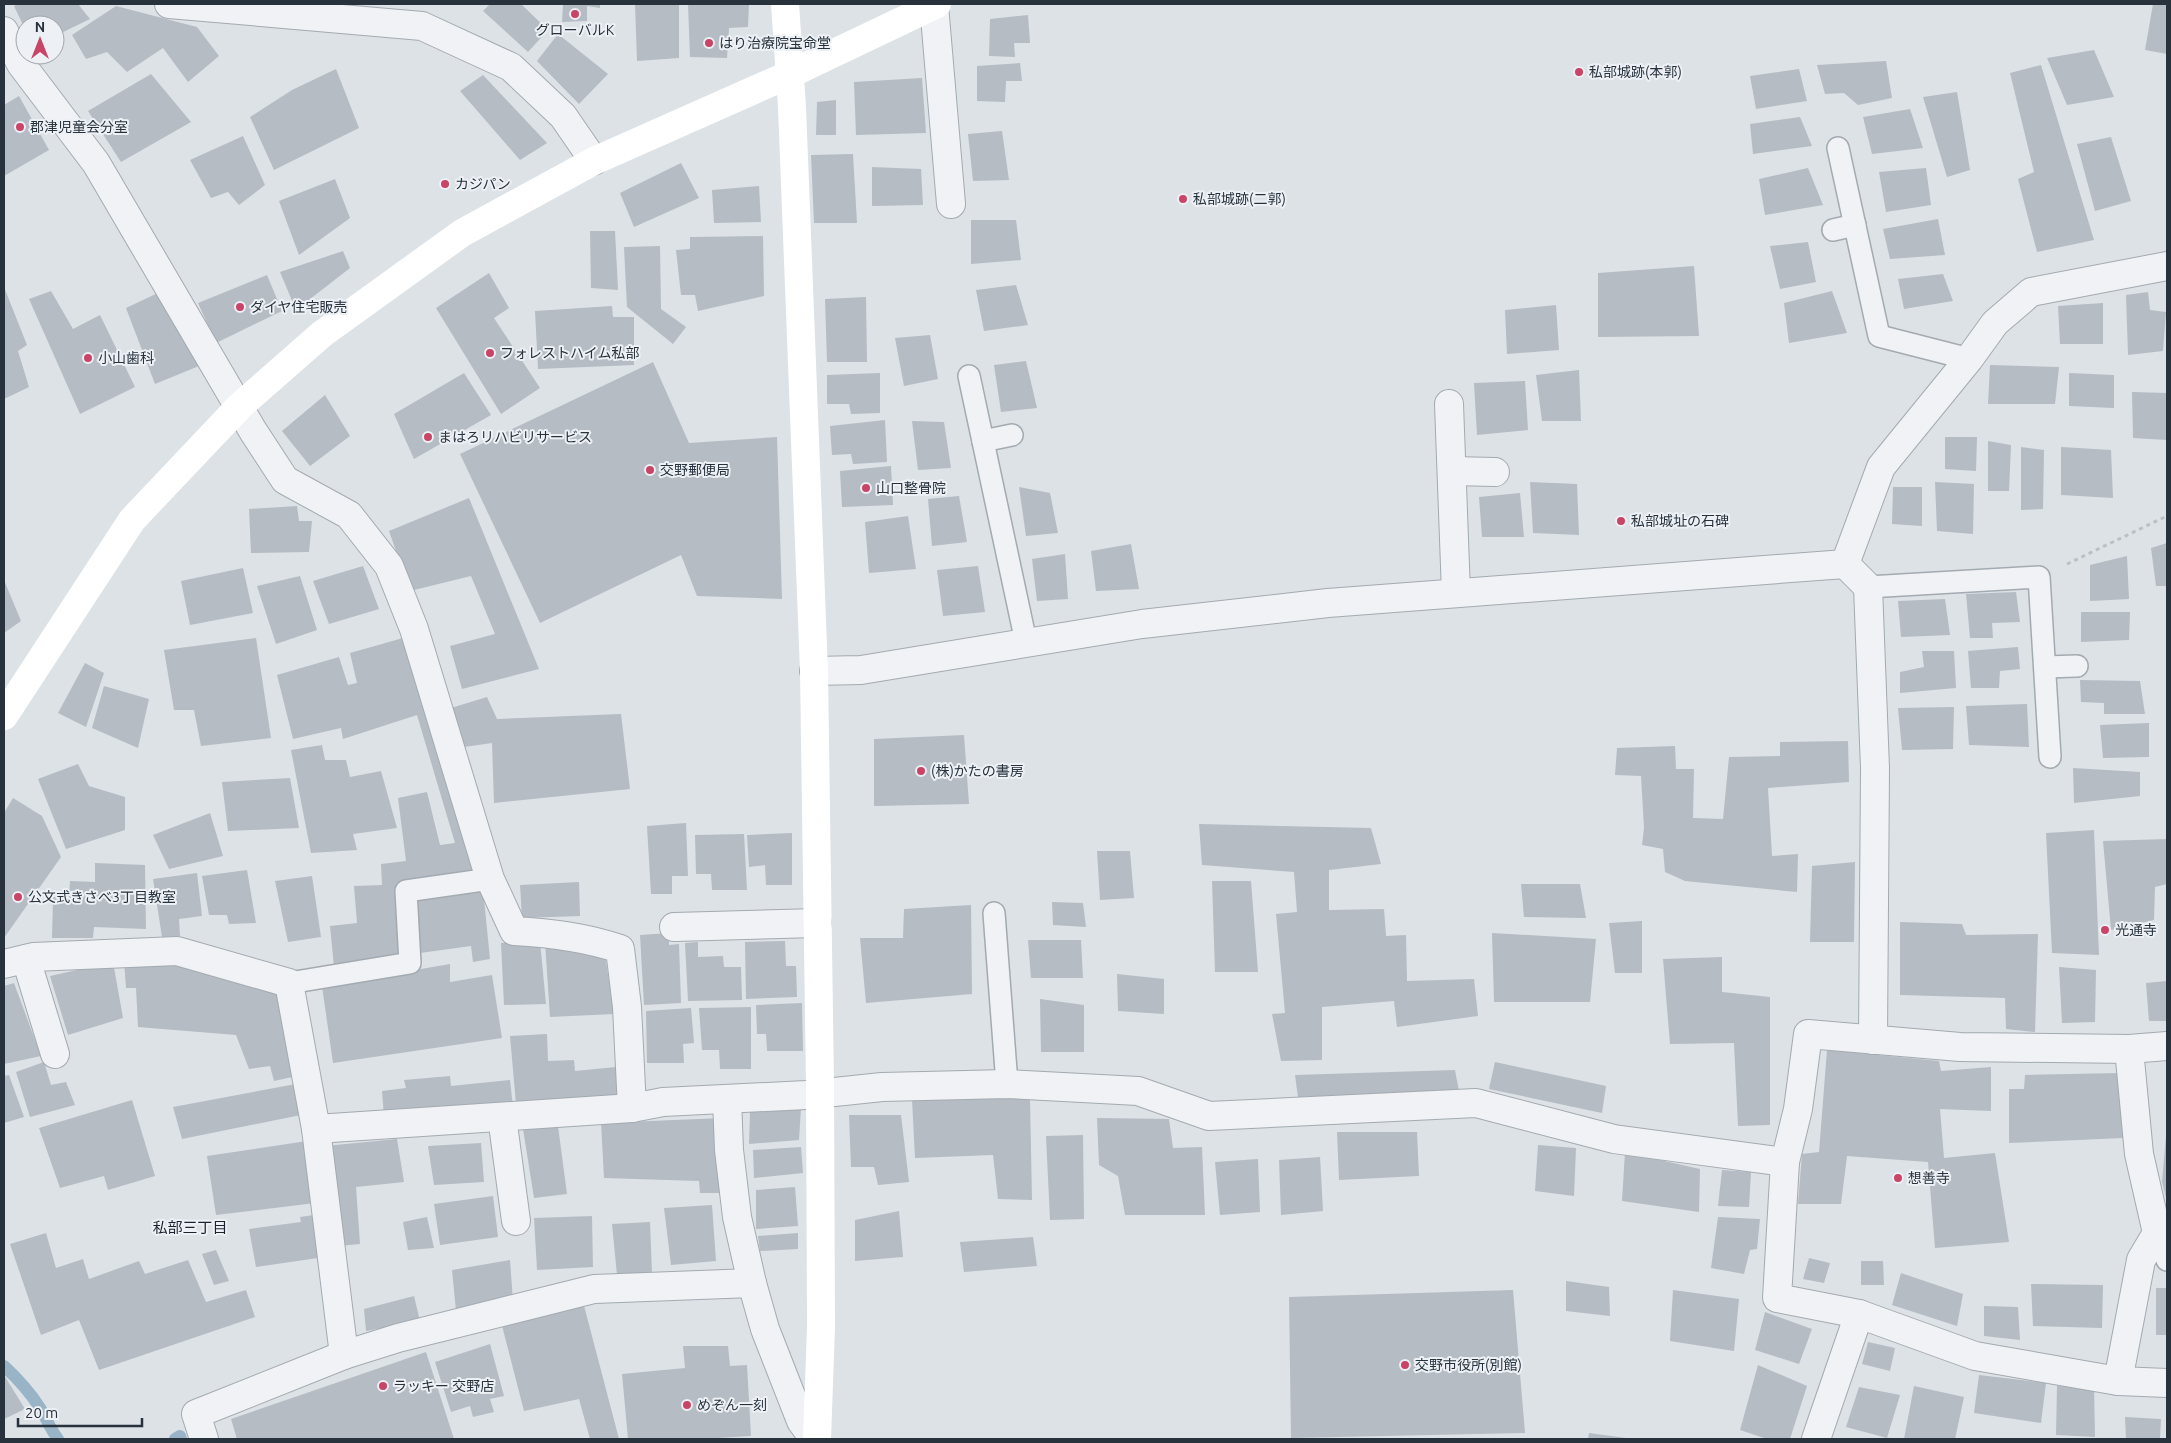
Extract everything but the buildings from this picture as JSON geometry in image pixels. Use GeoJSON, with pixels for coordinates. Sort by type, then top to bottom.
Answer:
{"type":"FeatureCollection","features":[{"type":"Feature","properties":{"kind":"street"},"geometry":{"type":"LineString","coordinates":[[169,4],[243,7],[422,26],[511,67],[563,116],[594,161]]}},
{"type":"Feature","properties":{"kind":"street"},"geometry":{"type":"LineString","coordinates":[[785,4],[788,75],[792,106],[814,671],[820,1093],[820,1327],[816,1439]]}},
{"type":"Feature","properties":{"kind":"street"},"geometry":{"type":"LineString","coordinates":[[4,716],[132,520],[240,406],[322,334],[462,233],[594,161],[788,75],[936,4],[951,204]]}},
{"type":"Feature","properties":{"kind":"street"},"geometry":{"type":"LineString","coordinates":[[4,31],[21,64],[96,163],[285,480],[349,516],[389,566],[414,629],[490,879],[514,931],[561,934],[595,940],[620,949],[627,1007],[632,1108]]}},
{"type":"Feature","properties":{"kind":"street"},"geometry":{"type":"LineString","coordinates":[[1845,564],[1881,467],[1969,359],[1995,323],[2031,292],[2167,266]]}},
{"type":"Feature","properties":{"kind":"street"},"geometry":{"type":"LineString","coordinates":[[1450,404],[1456,593]]}},
{"type":"Feature","properties":{"kind":"street"},"geometry":{"type":"LineString","coordinates":[[1452,471],[1495,472]]}},
{"type":"Feature","properties":{"kind":"street"},"geometry":{"type":"LineString","coordinates":[[814,671],[861,670],[1142,624],[1328,603],[1845,564],[1868,587],[1875,768],[1873,1040]]}},
{"type":"Feature","properties":{"kind":"street"},"geometry":{"type":"LineString","coordinates":[[674,927],[817,923]]}},
{"type":"Feature","properties":{"kind":"street"},"geometry":{"type":"LineString","coordinates":[[55,1054],[15,961],[177,950],[289,984],[316,1129],[344,1355]]}},
{"type":"Feature","properties":{"kind":"street"},"geometry":{"type":"LineString","coordinates":[[2167,1046],[2129,1049],[1960,1047],[1808,1034],[1798,1109],[1785,1162],[1777,1298],[1859,1314],[1975,1356],[2118,1382],[2167,1383]]}},
{"type":"Feature","properties":{"kind":"street"},"geometry":{"type":"LineString","coordinates":[[2118,1382],[2141,1260],[2157,1233],[2139,1154],[2129,1049]]}},
{"type":"Feature","properties":{"kind":"street"},"geometry":{"type":"LineString","coordinates":[[316,1129],[632,1108],[663,1102],[820,1093],[882,1087],[1007,1084],[1138,1090],[1209,1116],[1476,1103],[1614,1139],[1785,1162]]}},
{"type":"Feature","properties":{"kind":"street"},"geometry":{"type":"LineString","coordinates":[[727,1099],[729,1150],[737,1218],[752,1283],[765,1329],[797,1412],[801,1421],[816,1439]]}},
{"type":"Feature","properties":{"kind":"street"},"geometry":{"type":"LineString","coordinates":[[502,1117],[516,1221]]}},
{"type":"Feature","properties":{"kind":"street"},"geometry":{"type":"LineString","coordinates":[[204,1439],[196,1414],[344,1355],[398,1338],[594,1289],[752,1283]]}},
{"type":"Feature","properties":{"kind":"street"},"geometry":{"type":"LineString","coordinates":[[1816,1439],[1859,1314]]}},
{"type":"Feature","properties":{"kind":"lane"},"geometry":{"type":"LineString","coordinates":[[1838,148],[1879,336],[1969,359]]}},
{"type":"Feature","properties":{"kind":"lane"},"geometry":{"type":"LineString","coordinates":[[1833,230],[1855,225]]}},
{"type":"Feature","properties":{"kind":"lane"},"geometry":{"type":"LineString","coordinates":[[969,376],[1026,642]]}},
{"type":"Feature","properties":{"kind":"lane"},"geometry":{"type":"LineString","coordinates":[[983,441],[1012,434]]}},
{"type":"Feature","properties":{"kind":"lane"},"geometry":{"type":"LineString","coordinates":[[1868,587],[2039,577],[2050,757]]}},
{"type":"Feature","properties":{"kind":"lane"},"geometry":{"type":"LineString","coordinates":[[2045,667],[2077,666]]}},
{"type":"Feature","properties":{"kind":"lane"},"geometry":{"type":"LineString","coordinates":[[289,984],[410,963],[406,891],[490,879]]}},
{"type":"Feature","properties":{"kind":"lane"},"geometry":{"type":"LineString","coordinates":[[994,913],[1007,1084]]}},
{"type":"Feature","properties":{"kind":"lane"},"geometry":{"type":"LineString","coordinates":[[2157,1233],[2167,1260]]}},
{"type":"Feature","properties":{"kind":"path"},"geometry":{"type":"LineString","coordinates":[[2039,577],[2167,516]]}},
{"type":"Feature","properties":{"kind":"waterway"},"geometry":{"type":"LineString","coordinates":[[4,1366],[32,1397],[58,1439]]}},
{"type":"Feature","properties":{"kind":"waterway"},"geometry":{"type":"LineString","coordinates":[[175,1439],[180,1436],[181,1439]]}},
{"type":"Feature","properties":{"kind":"place","name":"グローバルK"},"geometry":{"type":"Point","coordinates":[575,14]}},
{"type":"Feature","properties":{"kind":"place","name":"はり治療院宝命堂"},"geometry":{"type":"Point","coordinates":[709,43]}},
{"type":"Feature","properties":{"kind":"place","name":"私部城跡(本郭)"},"geometry":{"type":"Point","coordinates":[1579,72]}},
{"type":"Feature","properties":{"kind":"place","name":"郡津児童会分室"},"geometry":{"type":"Point","coordinates":[20,127]}},
{"type":"Feature","properties":{"kind":"place","name":"カジパン"},"geometry":{"type":"Point","coordinates":[445,184]}},
{"type":"Feature","properties":{"kind":"place","name":"私部城跡(二郭)"},"geometry":{"type":"Point","coordinates":[1183,199]}},
{"type":"Feature","properties":{"kind":"place","name":"ダイヤ住宅販売"},"geometry":{"type":"Point","coordinates":[240,307]}},
{"type":"Feature","properties":{"kind":"place","name":"フォレストハイム私部"},"geometry":{"type":"Point","coordinates":[490,353]}},
{"type":"Feature","properties":{"kind":"place","name":"小山歯科"},"geometry":{"type":"Point","coordinates":[88,358]}},
{"type":"Feature","properties":{"kind":"place","name":"まはろリハビリサービス"},"geometry":{"type":"Point","coordinates":[428,437]}},
{"type":"Feature","properties":{"kind":"place","name":"交野郵便局"},"geometry":{"type":"Point","coordinates":[650,470]}},
{"type":"Feature","properties":{"kind":"place","name":"山口整骨院"},"geometry":{"type":"Point","coordinates":[866,488]}},
{"type":"Feature","properties":{"kind":"place","name":"私部城址の石碑"},"geometry":{"type":"Point","coordinates":[1621,521]}},
{"type":"Feature","properties":{"kind":"place","name":"(株)かたの書房"},"geometry":{"type":"Point","coordinates":[921,771]}},
{"type":"Feature","properties":{"kind":"place","name":"公文式きさべ3丁目教室"},"geometry":{"type":"Point","coordinates":[18,897]}},
{"type":"Feature","properties":{"kind":"place","name":"光通寺"},"geometry":{"type":"Point","coordinates":[2105,930]}},
{"type":"Feature","properties":{"kind":"place","name":"想善寺"},"geometry":{"type":"Point","coordinates":[1898,1178]}},
{"type":"Feature","properties":{"kind":"place","name":"交野市役所(別館)"},"geometry":{"type":"Point","coordinates":[1405,1365]}},
{"type":"Feature","properties":{"kind":"place","name":"ラッキー 交野店"},"geometry":{"type":"Point","coordinates":[383,1386]}},
{"type":"Feature","properties":{"kind":"place","name":"めぞん一刻"},"geometry":{"type":"Point","coordinates":[687,1405]}},
{"type":"Feature","properties":{"kind":"district","name":"私部三丁目"},"geometry":{"type":"Point","coordinates":[190,1228]}}]}
